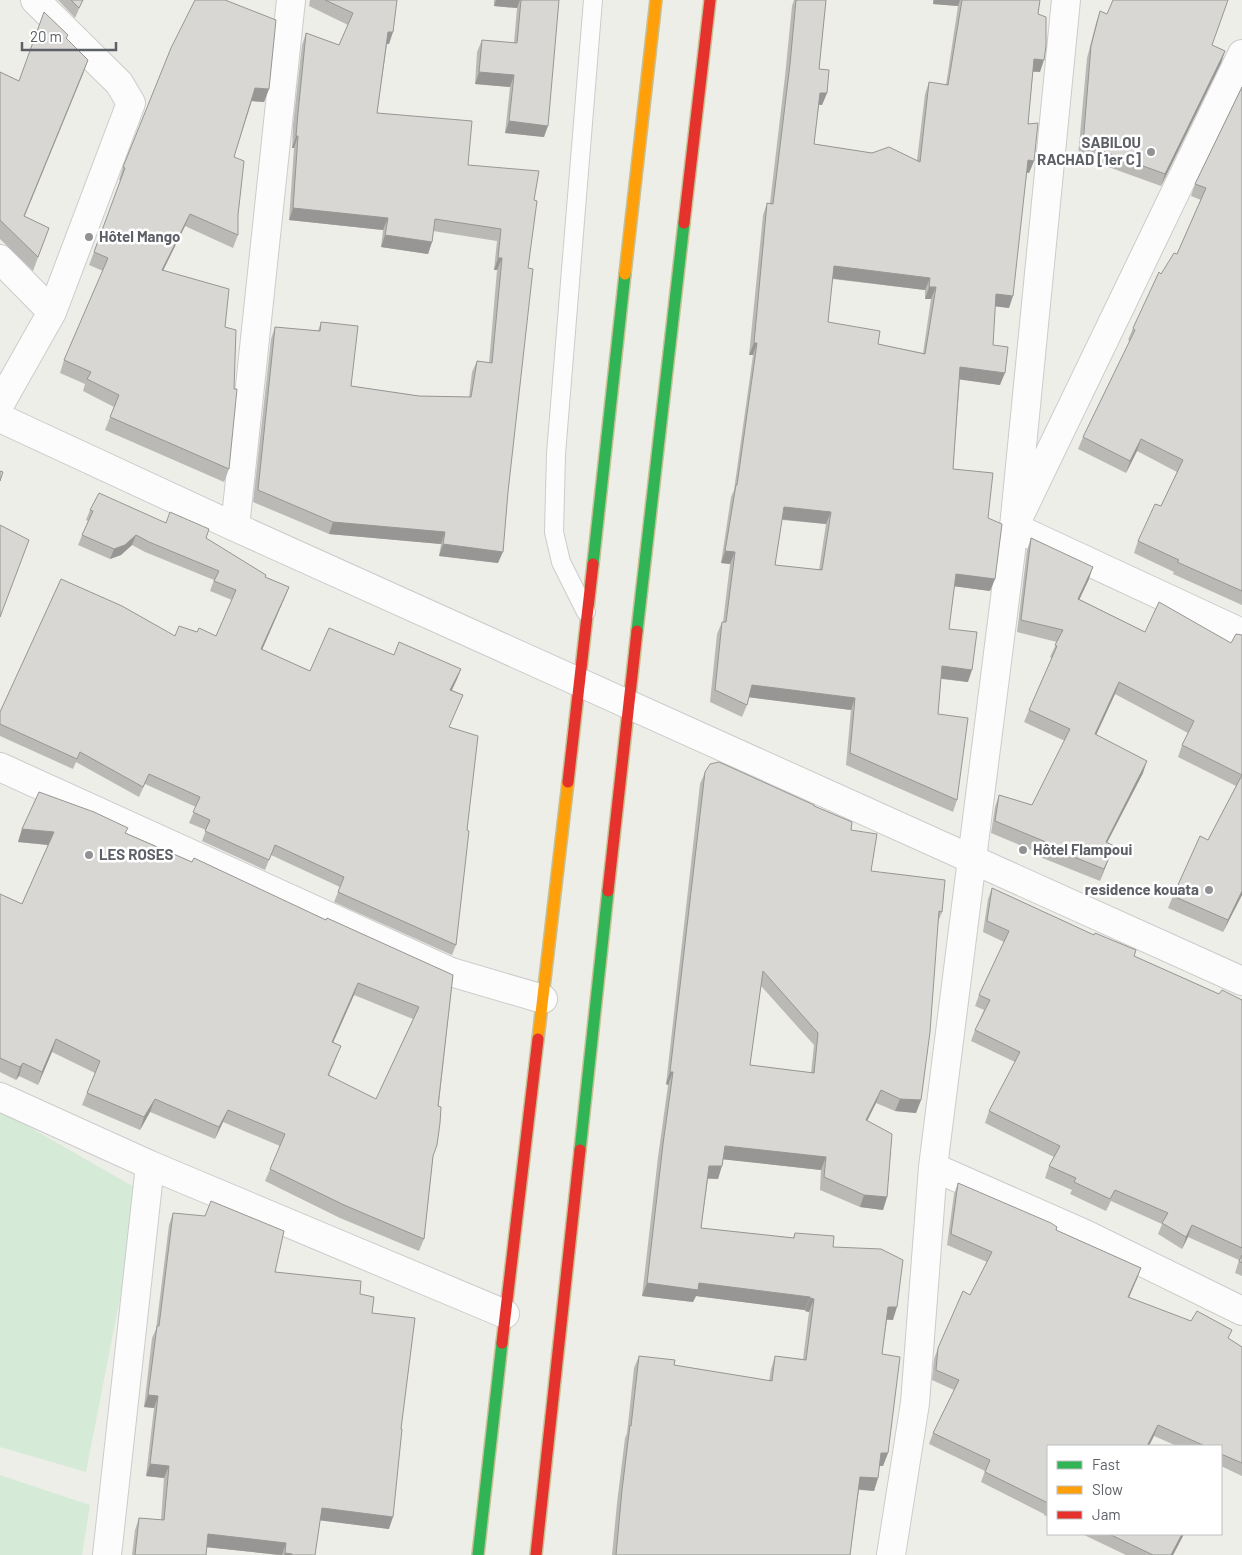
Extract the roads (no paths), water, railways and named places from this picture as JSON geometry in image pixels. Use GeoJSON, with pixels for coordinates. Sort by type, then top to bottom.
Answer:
{"type":"FeatureCollection","features":[{"type":"Feature","properties":{"kind":"highway"},"geometry":{"type":"LineString","coordinates":[[478,1555],[588,614],[656,0]]}},
{"type":"Feature","properties":{"kind":"highway"},"geometry":{"type":"LineString","coordinates":[[536,1555],[628,704],[710,0]]}},
{"type":"Feature","properties":{"kind":"street"},"geometry":{"type":"LineString","coordinates":[[0,404],[52,312],[131,103],[119,83],[35,0]]}},
{"type":"Feature","properties":{"kind":"street"},"geometry":{"type":"LineString","coordinates":[[235,527],[291,0]]}},
{"type":"Feature","properties":{"kind":"street"},"geometry":{"type":"LineString","coordinates":[[891,1555],[915,1403],[933,1166],[1014,527],[1066,0]]}},
{"type":"Feature","properties":{"kind":"street"},"geometry":{"type":"LineString","coordinates":[[1014,527],[1242,54]]}},
{"type":"Feature","properties":{"kind":"street"},"geometry":{"type":"LineString","coordinates":[[0,259],[52,312]]}},
{"type":"Feature","properties":{"kind":"street"},"geometry":{"type":"LineString","coordinates":[[0,418],[235,527],[1242,981]]}},
{"type":"Feature","properties":{"kind":"street"},"geometry":{"type":"LineString","coordinates":[[1014,527],[1239,624]]}},
{"type":"Feature","properties":{"kind":"street"},"geometry":{"type":"LineString","coordinates":[[0,767],[451,972],[543,999]]}},
{"type":"Feature","properties":{"kind":"street"},"geometry":{"type":"LineString","coordinates":[[0,1097],[150,1165],[505,1314]]}},
{"type":"Feature","properties":{"kind":"street"},"geometry":{"type":"LineString","coordinates":[[106,1555],[150,1165]]}},
{"type":"Feature","properties":{"kind":"street"},"geometry":{"type":"LineString","coordinates":[[933,1166],[1085,1234],[1242,1311]]}},
{"type":"Feature","properties":{"kind":"lane"},"geometry":{"type":"LineString","coordinates":[[588,614],[561,562],[554,532],[556,454],[593,0]]}},
{"type":"Feature","properties":{"kind":"place","name":"SABILOU RACHAD [1er C]"},"geometry":{"type":"Point","coordinates":[1151,152]}},
{"type":"Feature","properties":{"kind":"place","name":"Hôtel Mango"},"geometry":{"type":"Point","coordinates":[89,237]}},
{"type":"Feature","properties":{"kind":"place","name":"Hôtel Flampoui"},"geometry":{"type":"Point","coordinates":[1023,850]}},
{"type":"Feature","properties":{"kind":"place","name":"LES ROSES"},"geometry":{"type":"Point","coordinates":[89,855]}},
{"type":"Feature","properties":{"kind":"place","name":"residence kouata"},"geometry":{"type":"Point","coordinates":[1209,890]}}]}
